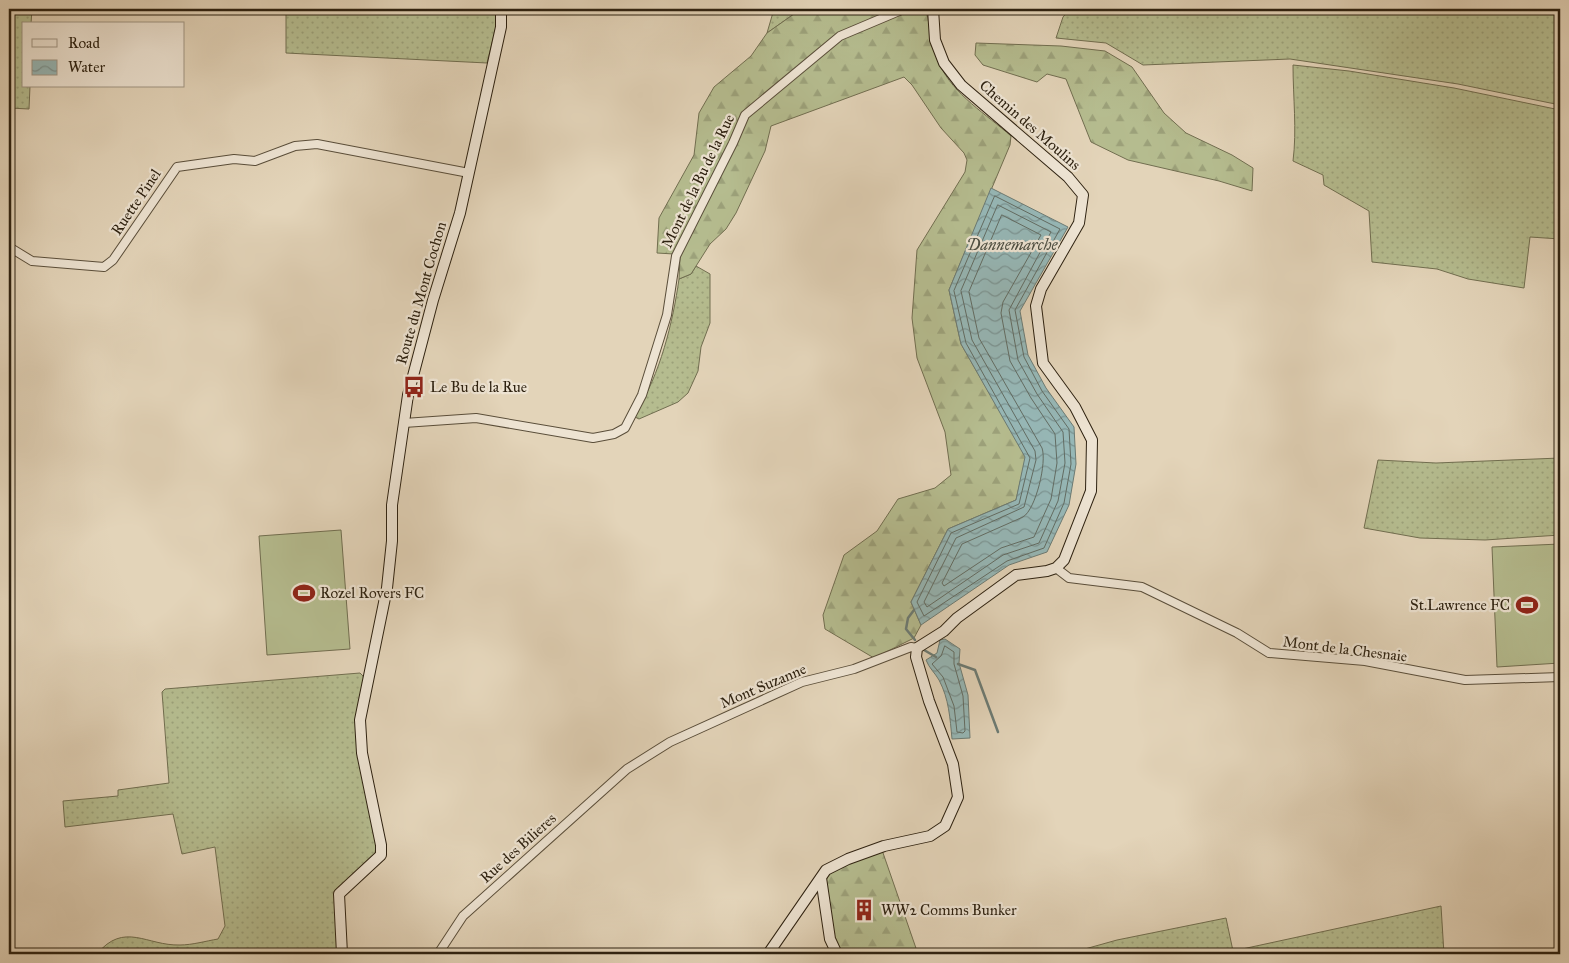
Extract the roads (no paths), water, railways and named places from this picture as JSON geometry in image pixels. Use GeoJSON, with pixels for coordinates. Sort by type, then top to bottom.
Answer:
{"type":"FeatureCollection","features":[{"type":"Feature","properties":{"kind":"street","name":"Route du Mont Cochon"},"geometry":{"type":"LineString","coordinates":[[342,954],[339,894],[381,855],[362,753],[360,720],[387,588],[392,541],[392,505],[408,395],[433,300],[460,213],[500,28],[501,9]]}},
{"type":"Feature","properties":{"kind":"street","name":"Mont de la Bu de la Rue"},"geometry":{"type":"LineString","coordinates":[[404,423],[476,418],[592,438],[614,434],[625,428],[642,395],[667,315],[676,256],[733,143],[745,115],[840,36],[904,9]]}},
{"type":"Feature","properties":{"kind":"street","name":"Chemin des Moulins"},"geometry":{"type":"LineString","coordinates":[[933,9],[935,40],[944,64],[961,85],[1068,177],[1083,195],[1079,223],[1041,289],[1036,306],[1043,363],[1075,407],[1092,440],[1091,491],[1064,560],[1056,568]]}},
{"type":"Feature","properties":{"kind":"street","name":"Ruette Pinel"},"geometry":{"type":"LineString","coordinates":[[9,247],[32,262],[104,267],[113,260],[176,167],[234,159],[255,161],[295,146],[317,144],[469,173]]}},
{"type":"Feature","properties":{"kind":"street"},"geometry":{"type":"LineString","coordinates":[[768,954],[826,870],[848,859],[884,846],[930,836],[945,826],[958,797],[953,764],[929,701],[916,657],[917,648],[944,631],[957,618],[1016,575],[1056,568]]}},
{"type":"Feature","properties":{"kind":"street","name":"Mont de la Chesnaie"},"geometry":{"type":"LineString","coordinates":[[1056,568],[1070,578],[1142,588],[1238,633],[1269,653],[1365,662],[1465,680],[1560,677]]}},
{"type":"Feature","properties":{"kind":"street","name":"Mont Suzanne"},"geometry":{"type":"LineString","coordinates":[[627,769],[670,742],[802,682],[854,669],[911,646],[917,648]]}},
{"type":"Feature","properties":{"kind":"street","name":"Rue des Bilieres"},"geometry":{"type":"LineString","coordinates":[[438,954],[463,916],[627,769]]}},
{"type":"Feature","properties":{"kind":"street"},"geometry":{"type":"LineString","coordinates":[[821,878],[830,939],[838,954]]}},
{"type":"Feature","properties":{"kind":"water","name":"Dannemarche"},"geometry":{"type":"Polygon","coordinates":[[[991,188],[1068,227],[1020,311],[1028,355],[1046,388],[1074,427],[1076,464],[1069,505],[1047,552],[1009,565],[921,625],[911,602],[948,529],[1016,500],[1025,457],[961,344],[949,290],[991,188]]]}},
{"type":"Feature","properties":{"kind":"water"},"geometry":{"type":"Polygon","coordinates":[[[945,639],[960,649],[959,663],[968,695],[970,738],[952,739],[949,709],[945,694],[939,680],[926,660],[937,653],[940,640],[945,639]]]}},
{"type":"Feature","properties":{"kind":"waterway"},"geometry":{"type":"LineString","coordinates":[[914,610],[908,618],[906,629],[915,640]]}},
{"type":"Feature","properties":{"kind":"waterway"},"geometry":{"type":"LineString","coordinates":[[924,650],[936,657]]}},
{"type":"Feature","properties":{"kind":"waterway"},"geometry":{"type":"LineString","coordinates":[[958,664],[975,670],[998,732]]}},
{"type":"Feature","properties":{"kind":"place","name":"Le Bu de la Rue"},"geometry":{"type":"Point","coordinates":[414,387]}},
{"type":"Feature","properties":{"kind":"place","name":"Rozel Rovers FC"},"geometry":{"type":"Point","coordinates":[304,593]}},
{"type":"Feature","properties":{"kind":"place","name":"St.Lawrence FC"},"geometry":{"type":"Point","coordinates":[1527,605]}},
{"type":"Feature","properties":{"kind":"place","name":"WW2 Comms Bunker"},"geometry":{"type":"Point","coordinates":[864,910]}}]}
